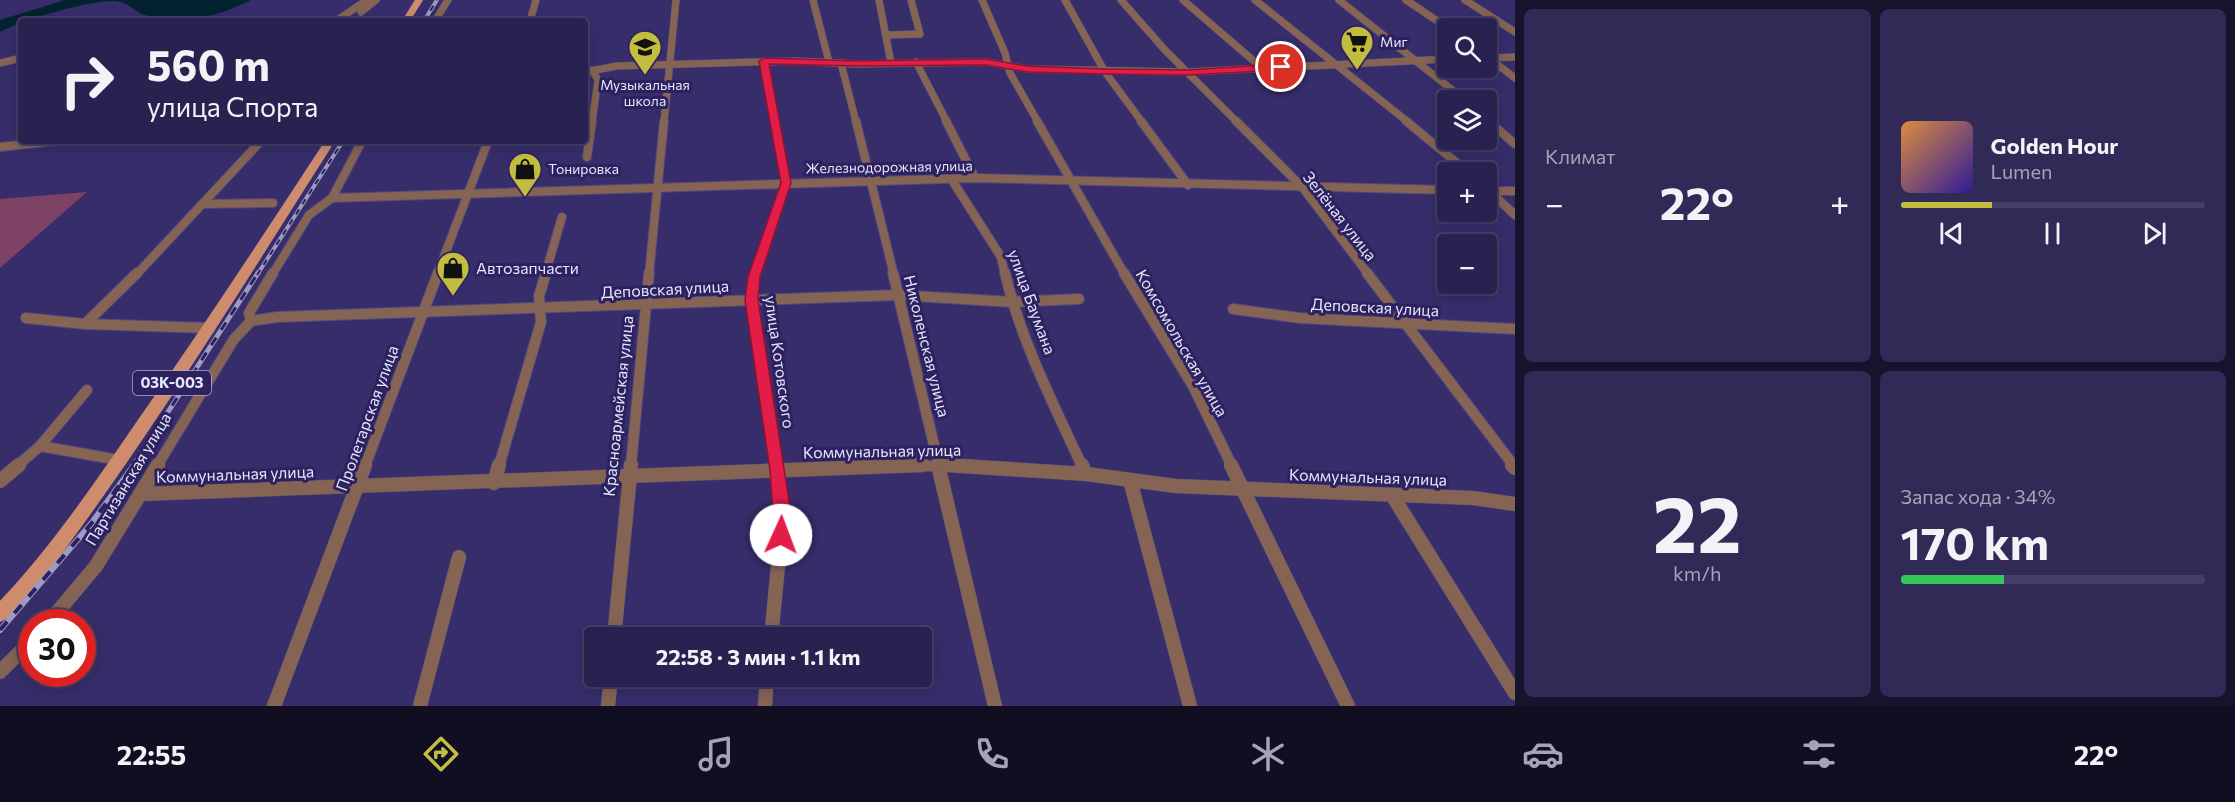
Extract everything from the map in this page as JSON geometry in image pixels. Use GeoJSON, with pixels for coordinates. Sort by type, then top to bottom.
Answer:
{"type":"FeatureCollection","features":[{"type":"Feature","properties":{"kind":"main road"},"geometry":{"type":"LineString","coordinates":[[408,18],[419,0]]}},
{"type":"Feature","properties":{"kind":"main road","name":"Партизанская улица"},"geometry":{"type":"LineString","coordinates":[[0,614],[30,583],[119,460],[210,328],[328,144]]}},
{"type":"Feature","properties":{"kind":"street"},"geometry":{"type":"LineString","coordinates":[[340,18],[367,0]]}},
{"type":"Feature","properties":{"kind":"street"},"geometry":{"type":"LineString","coordinates":[[361,12],[376,0]]}},
{"type":"Feature","properties":{"kind":"street"},"geometry":{"type":"LineString","coordinates":[[437,18],[448,0]]}},
{"type":"Feature","properties":{"kind":"street"},"geometry":{"type":"LineString","coordinates":[[531,18],[536,0]]}},
{"type":"Feature","properties":{"kind":"street","name":"Красноармейская улица"},"geometry":{"type":"LineString","coordinates":[[615,627],[676,0]]}},
{"type":"Feature","properties":{"kind":"street","name":"Николенская улица"},"geometry":{"type":"LineString","coordinates":[[813,0],[872,183],[995,706]]}},
{"type":"Feature","properties":{"kind":"street"},"geometry":{"type":"LineString","coordinates":[[879,0],[891,63]]}},
{"type":"Feature","properties":{"kind":"street"},"geometry":{"type":"LineString","coordinates":[[887,35],[920,34],[911,0]]}},
{"type":"Feature","properties":{"kind":"street","name":"Комсомольская улица"},"geometry":{"type":"LineString","coordinates":[[982,0],[1010,73],[1193,387],[1245,489],[1348,706]]}},
{"type":"Feature","properties":{"kind":"street"},"geometry":{"type":"LineString","coordinates":[[1065,0],[1105,72],[1188,185]]}},
{"type":"Feature","properties":{"kind":"street","name":"Зелёная улица"},"geometry":{"type":"LineString","coordinates":[[1121,0],[1188,72],[1303,188],[1515,468]]}},
{"type":"Feature","properties":{"kind":"street"},"geometry":{"type":"LineString","coordinates":[[1183,0],[1262,68]]}},
{"type":"Feature","properties":{"kind":"street"},"geometry":{"type":"LineString","coordinates":[[1255,0],[1337,63],[1456,162]]}},
{"type":"Feature","properties":{"kind":"street"},"geometry":{"type":"LineString","coordinates":[[1339,0],[1453,90]]}},
{"type":"Feature","properties":{"kind":"street"},"geometry":{"type":"LineString","coordinates":[[1406,0],[1437,21]]}},
{"type":"Feature","properties":{"kind":"street"},"geometry":{"type":"LineString","coordinates":[[1465,0],[1515,32]]}},
{"type":"Feature","properties":{"kind":"street"},"geometry":{"type":"LineString","coordinates":[[1497,57],[1515,57]]}},
{"type":"Feature","properties":{"kind":"street"},"geometry":{"type":"LineString","coordinates":[[0,63],[18,59]]}},
{"type":"Feature","properties":{"kind":"street"},"geometry":{"type":"LineString","coordinates":[[588,71],[670,63],[764,61],[1008,64],[1027,69],[1188,72],[1337,63],[1437,60]]}},
{"type":"Feature","properties":{"kind":"street","name":"улица Котовского"},"geometry":{"type":"LineString","coordinates":[[764,61],[786,183],[754,277],[751,300],[783,514],[772,627]]}},
{"type":"Feature","properties":{"kind":"street"},"geometry":{"type":"LineString","coordinates":[[916,62],[975,178]]}},
{"type":"Feature","properties":{"kind":"street"},"geometry":{"type":"LineString","coordinates":[[1497,64],[1515,78]]}},
{"type":"Feature","properties":{"kind":"street"},"geometry":{"type":"LineString","coordinates":[[587,157],[598,80],[588,71]]}},
{"type":"Feature","properties":{"kind":"street"},"geometry":{"type":"LineString","coordinates":[[1497,128],[1515,144]]}},
{"type":"Feature","properties":{"kind":"street"},"geometry":{"type":"LineString","coordinates":[[0,147],[28,144]]}},
{"type":"Feature","properties":{"kind":"street"},"geometry":{"type":"LineString","coordinates":[[85,324],[113,298],[258,144]]}},
{"type":"Feature","properties":{"kind":"street","name":"Партизанская улица"},"geometry":{"type":"LineString","coordinates":[[60,609],[96,567],[234,339],[251,321],[249,313],[253,305],[309,215],[332,198],[360,144]]}},
{"type":"Feature","properties":{"kind":"street","name":"Пролетарская улица"},"geometry":{"type":"LineString","coordinates":[[274,706],[487,144]]}},
{"type":"Feature","properties":{"kind":"street","name":"Железнодорожная улица"},"geometry":{"type":"LineString","coordinates":[[332,198],[657,186],[872,183],[975,178],[1437,190]]}},
{"type":"Feature","properties":{"kind":"street","name":"улица Баумана"},"geometry":{"type":"LineString","coordinates":[[952,180],[1001,257],[1012,302],[1032,356],[1086,474]]}},
{"type":"Feature","properties":{"kind":"street"},"geometry":{"type":"LineString","coordinates":[[1497,190],[1515,191]]}},
{"type":"Feature","properties":{"kind":"street"},"geometry":{"type":"LineString","coordinates":[[1497,198],[1515,215]]}},
{"type":"Feature","properties":{"kind":"street"},"geometry":{"type":"LineString","coordinates":[[202,204],[273,202]]}},
{"type":"Feature","properties":{"kind":"street"},"geometry":{"type":"LineString","coordinates":[[494,483],[541,322],[539,296],[562,217]]}},
{"type":"Feature","properties":{"kind":"street","name":"Деповская улица"},"geometry":{"type":"LineString","coordinates":[[251,321],[277,317],[897,295],[1012,302],[1079,299]]}},
{"type":"Feature","properties":{"kind":"street","name":"Деповская улица"},"geometry":{"type":"LineString","coordinates":[[1233,309],[1300,318],[1515,329]]}},
{"type":"Feature","properties":{"kind":"street"},"geometry":{"type":"LineString","coordinates":[[26,318],[85,324],[210,328]]}},
{"type":"Feature","properties":{"kind":"street"},"geometry":{"type":"LineString","coordinates":[[0,482],[40,446],[87,390]]}},
{"type":"Feature","properties":{"kind":"street"},"geometry":{"type":"LineString","coordinates":[[40,446],[119,460]]}},
{"type":"Feature","properties":{"kind":"street","name":"Коммунальная улица"},"geometry":{"type":"LineString","coordinates":[[141,494],[359,485],[494,483],[939,464],[1086,474],[1176,486],[1473,498],[1515,504]]}},
{"type":"Feature","properties":{"kind":"street"},"geometry":{"type":"LineString","coordinates":[[1130,480],[1190,706]]}},
{"type":"Feature","properties":{"kind":"street"},"geometry":{"type":"LineString","coordinates":[[1392,495],[1515,693]]}},
{"type":"Feature","properties":{"kind":"street"},"geometry":{"type":"LineString","coordinates":[[420,706],[459,557]]}},
{"type":"Feature","properties":{"kind":"street"},"geometry":{"type":"LineString","coordinates":[[0,672],[18,654]]}},
{"type":"Feature","properties":{"kind":"street"},"geometry":{"type":"LineString","coordinates":[[608,706],[610,687]]}},
{"type":"Feature","properties":{"kind":"street"},"geometry":{"type":"LineString","coordinates":[[765,706],[767,687]]}},
{"type":"Feature","properties":{"kind":"shaded area"},"geometry":{"type":"Polygon","coordinates":[[[87,192],[0,268],[0,199],[87,192]]]}},
{"type":"Feature","properties":{"kind":"water"},"geometry":{"type":"Polygon","coordinates":[[[65,0],[251,0],[214,15],[194,18],[148,16],[115,1],[88,4],[37,18],[18,18],[18,24],[0,32],[0,20],[65,0]]]}},
{"type":"Feature","properties":{"kind":"railway"},"geometry":{"type":"LineString","coordinates":[[426,18],[437,0]]}},
{"type":"Feature","properties":{"kind":"railway"},"geometry":{"type":"LineString","coordinates":[[257,275],[341,144]]}},
{"type":"Feature","properties":{"kind":"railway"},"geometry":{"type":"LineString","coordinates":[[133,466],[258,273]]}},
{"type":"Feature","properties":{"kind":"railway"},"geometry":{"type":"LineString","coordinates":[[0,630],[91,524],[134,465]]}},
{"type":"Feature","properties":{"kind":"place","name":"Миг"},"geometry":{"type":"Point","coordinates":[1357,71]}},
{"type":"Feature","properties":{"kind":"place","name":"Музыкальная школа"},"geometry":{"type":"Point","coordinates":[645,76]}},
{"type":"Feature","properties":{"kind":"place","name":"Тонировка"},"geometry":{"type":"Point","coordinates":[525,198]}},
{"type":"Feature","properties":{"kind":"place","name":"Автозапчасти"},"geometry":{"type":"Point","coordinates":[453,297]}},
{"type":"Feature","properties":{"kind":"route"},"geometry":{"type":"LineString","coordinates":[[781,535],[783,514],[778,470],[751,300],[754,277],[786,183],[764,61],[857,64],[986,62],[1027,69],[1105,72],[1188,72],[1281,67]]}}]}
